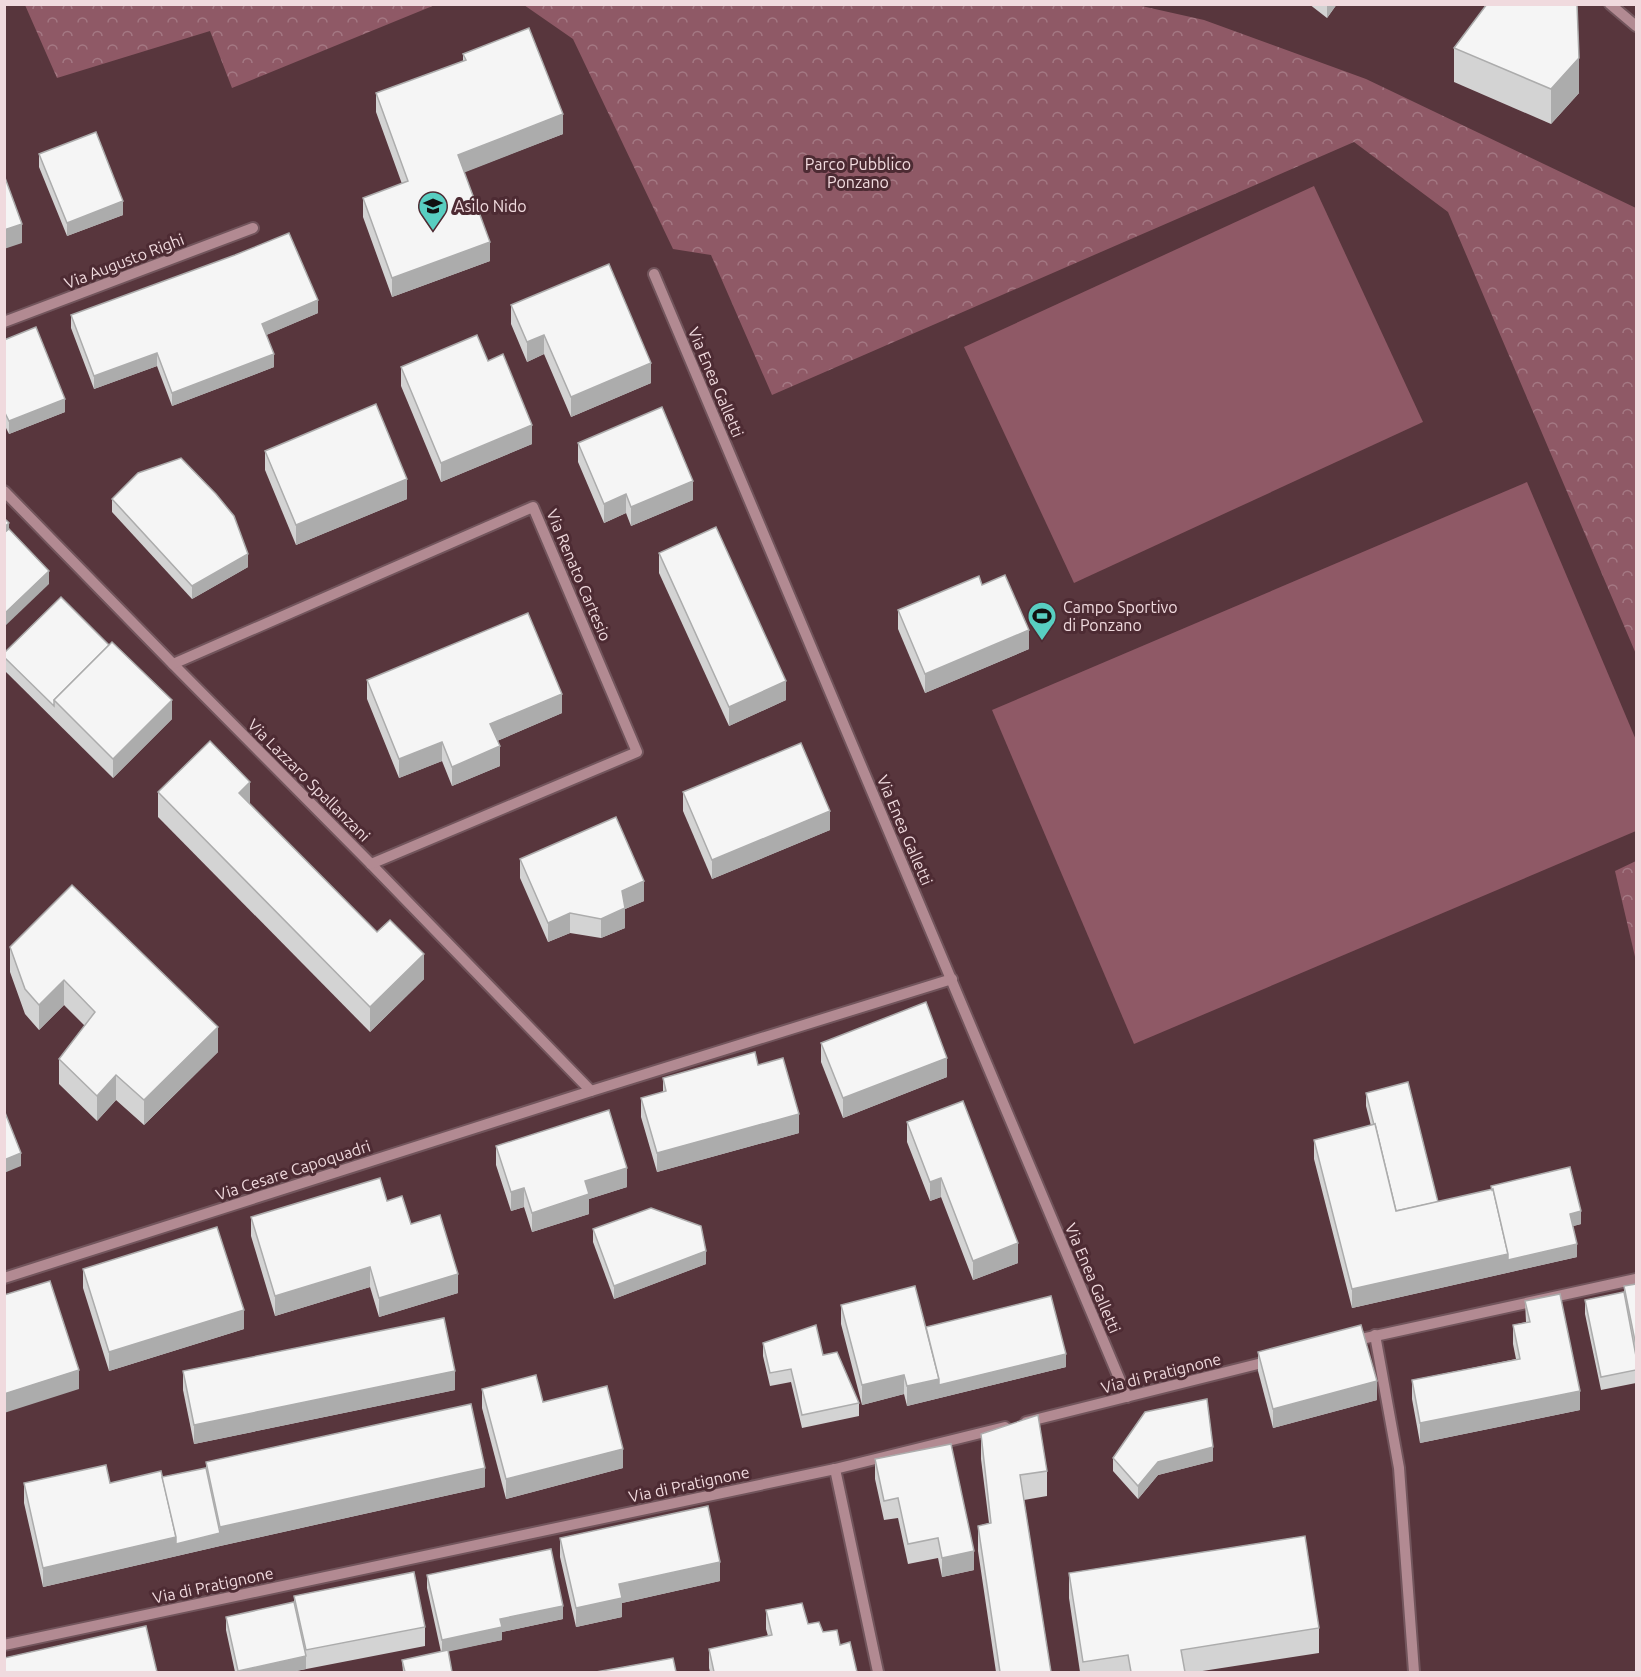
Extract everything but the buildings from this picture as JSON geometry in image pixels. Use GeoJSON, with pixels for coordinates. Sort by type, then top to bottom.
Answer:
{"type":"FeatureCollection","features":[{"type":"Feature","properties":{"kind":"street"},"geometry":{"type":"LineString","coordinates":[[1610,4],[1636,26]]}},
{"type":"Feature","properties":{"kind":"street","name":"Via Augusto Righi"},"geometry":{"type":"LineString","coordinates":[[4,322],[253,228]]}},
{"type":"Feature","properties":{"kind":"street","name":"Via Enea Galletti"},"geometry":{"type":"LineString","coordinates":[[654,274],[1127,1397]]}},
{"type":"Feature","properties":{"kind":"street","name":"Via Lazzaro Spallanzani"},"geometry":{"type":"LineString","coordinates":[[4,491],[372,864],[591,1091]]}},
{"type":"Feature","properties":{"kind":"street","name":"Via Renato Cartesio"},"geometry":{"type":"LineString","coordinates":[[173,664],[533,507],[637,752],[372,864]]}},
{"type":"Feature","properties":{"kind":"street","name":"Via Cesare Capoquadri"},"geometry":{"type":"LineString","coordinates":[[4,1278],[591,1091],[951,980]]}},
{"type":"Feature","properties":{"kind":"street"},"geometry":{"type":"LineString","coordinates":[[1341,1344],[1636,1280]]}},
{"type":"Feature","properties":{"kind":"street"},"geometry":{"type":"LineString","coordinates":[[1375,1335],[1399,1468],[1414,1672]]}},
{"type":"Feature","properties":{"kind":"street","name":"Via di Pratignone"},"geometry":{"type":"LineString","coordinates":[[4,1645],[835,1468],[1286,1357]]}},
{"type":"Feature","properties":{"kind":"street"},"geometry":{"type":"LineString","coordinates":[[835,1468],[878,1672]]}},
{"type":"Feature","properties":{"kind":"green space"},"geometry":{"type":"Polygon","coordinates":[[[25,5],[435,5],[232,88],[210,31],[57,78],[25,5]]]}},
{"type":"Feature","properties":{"kind":"green space","name":"Parco Pubblico Ponzano"},"geometry":{"type":"Polygon","coordinates":[[[524,5],[1137,5],[1204,20],[1366,79],[1636,208],[1636,654],[1448,212],[1354,142],[772,395],[711,255],[673,249],[573,39],[524,5]]]}},
{"type":"Feature","properties":{"kind":"green space"},"geometry":{"type":"Polygon","coordinates":[[[1314,186],[1423,422],[1074,583],[964,347],[1314,186]]]}},
{"type":"Feature","properties":{"kind":"green space"},"geometry":{"type":"Polygon","coordinates":[[[1527,482],[1636,740],[1636,831],[1134,1044],[992,710],[1527,482]]]}},
{"type":"Feature","properties":{"kind":"green space"},"geometry":{"type":"Polygon","coordinates":[[[1636,861],[1636,961],[1615,871],[1636,861]]]}},
{"type":"Feature","properties":{"kind":"place","name":"Asilo Nido"},"geometry":{"type":"Point","coordinates":[433,232]}},
{"type":"Feature","properties":{"kind":"place","name":"Campo Sportivo di Ponzano"},"geometry":{"type":"Point","coordinates":[1042,642]}}]}
